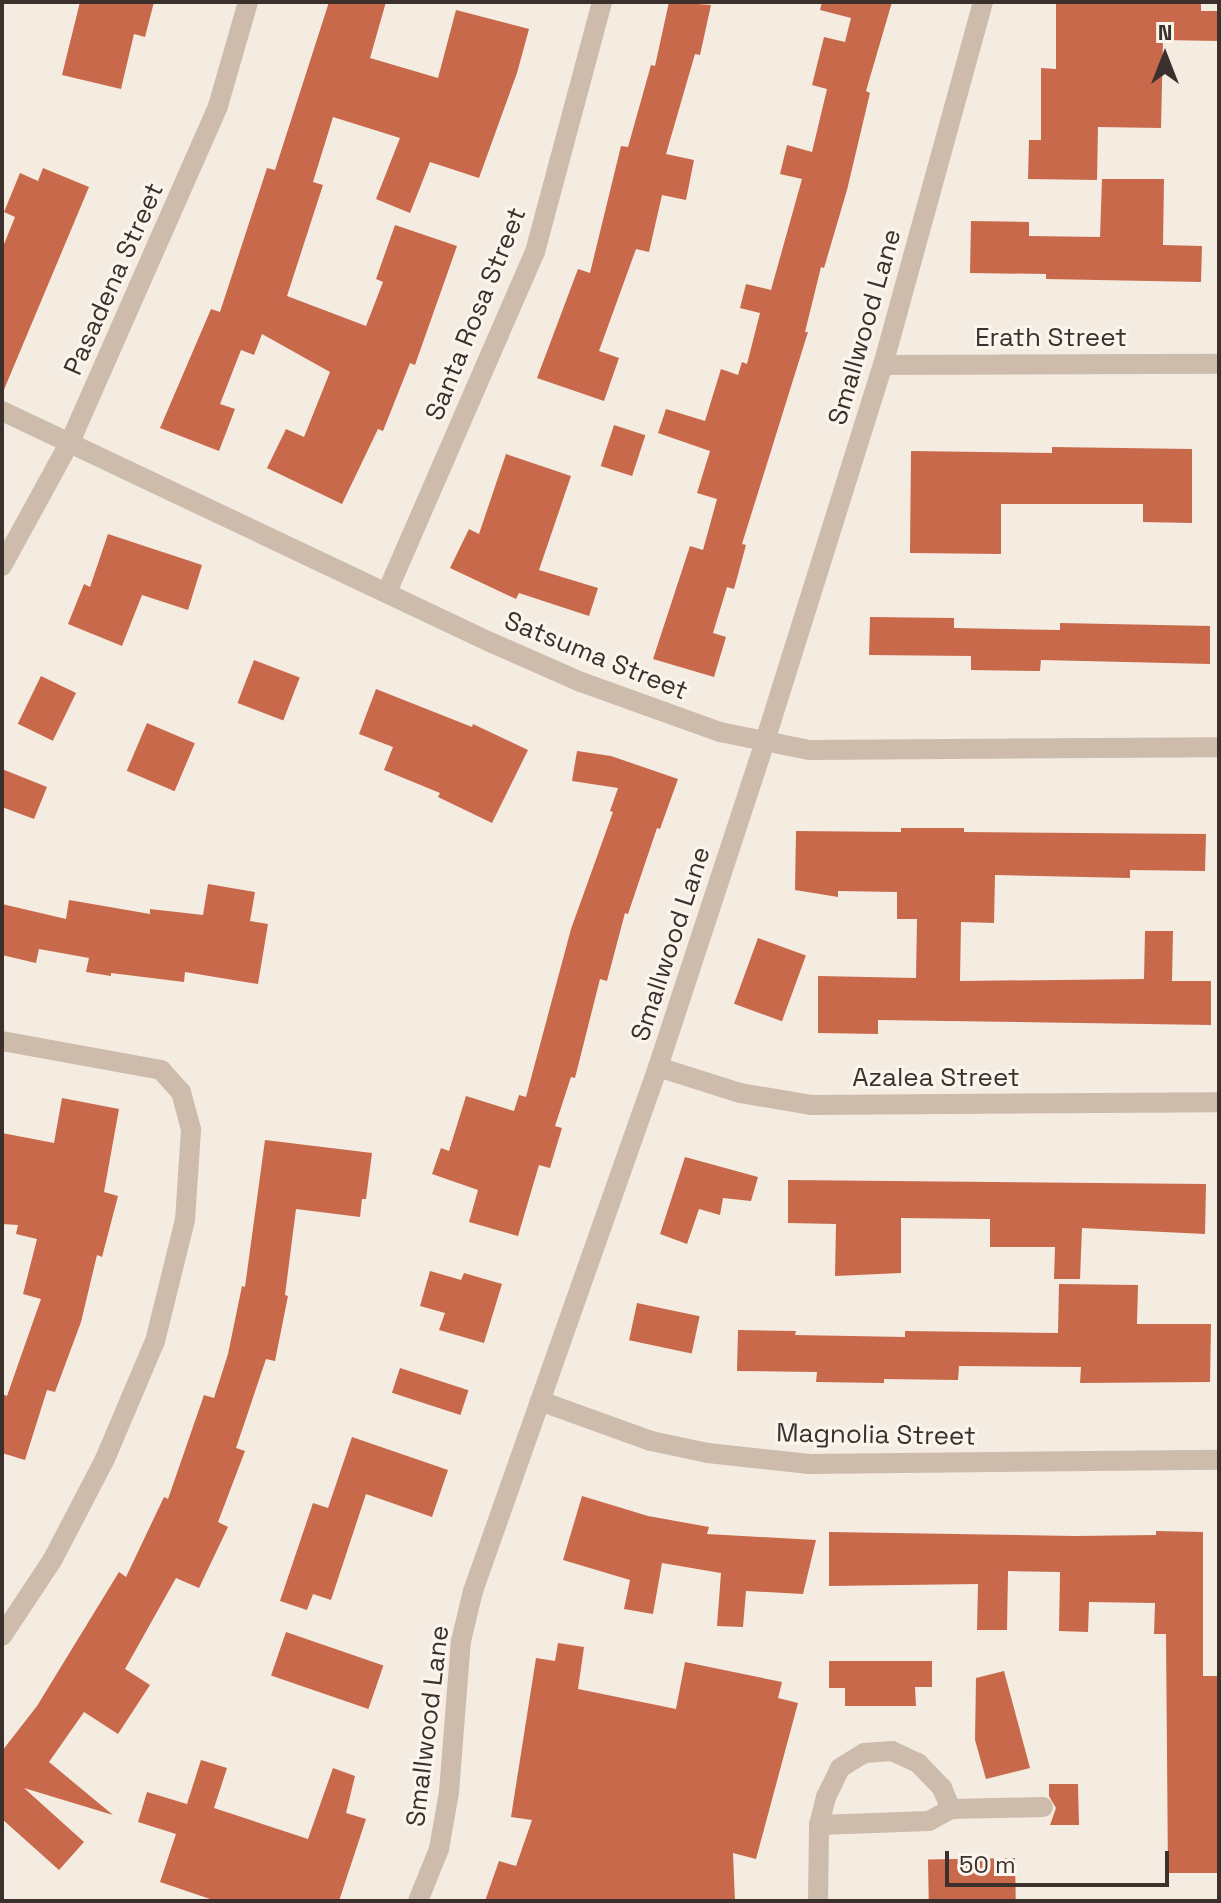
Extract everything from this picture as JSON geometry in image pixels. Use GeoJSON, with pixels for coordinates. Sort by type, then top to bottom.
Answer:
{"type":"FeatureCollection","features":[{"type":"Feature","properties":{"kind":"street","name":"Pasadena Street"},"geometry":{"type":"LineString","coordinates":[[2,566],[70,442],[218,106],[248,2]]}},
{"type":"Feature","properties":{"kind":"street","name":"Santa Rosa Street"},"geometry":{"type":"LineString","coordinates":[[387,592],[535,252],[602,2]]}},
{"type":"Feature","properties":{"kind":"street","name":"Smallwood Lane"},"geometry":{"type":"LineString","coordinates":[[418,1901],[439,1849],[449,1792],[464,1628],[658,1067],[765,741],[883,365],[983,2]]}},
{"type":"Feature","properties":{"kind":"street","name":"Erath Street"},"geometry":{"type":"LineString","coordinates":[[883,365],[1219,364]]}},
{"type":"Feature","properties":{"kind":"street","name":"Satsuma Street"},"geometry":{"type":"LineString","coordinates":[[2,411],[581,682],[697,725],[809,750],[1219,747]]}},
{"type":"Feature","properties":{"kind":"street"},"geometry":{"type":"LineString","coordinates":[[2,1041],[161,1070],[181,1092],[191,1130],[185,1220],[155,1341],[99,1472],[53,1559],[2,1636]]}},
{"type":"Feature","properties":{"kind":"street","name":"Azalea Street"},"geometry":{"type":"LineString","coordinates":[[658,1067],[740,1093],[812,1105],[1219,1102]]}},
{"type":"Feature","properties":{"kind":"street","name":"Magnolia Street"},"geometry":{"type":"LineString","coordinates":[[540,1401],[651,1441],[708,1453],[809,1464],[1219,1460]]}},
{"type":"Feature","properties":{"kind":"street"},"geometry":{"type":"LineString","coordinates":[[818,1901],[819,1825],[826,1797],[840,1768],[864,1753],[892,1751],[918,1763],[942,1788],[951,1809]]}},
{"type":"Feature","properties":{"kind":"street"},"geometry":{"type":"LineString","coordinates":[[819,1825],[929,1821],[951,1809],[1043,1807]]}},
{"type":"Feature","properties":{"kind":"building"},"geometry":{"type":"Polygon","coordinates":[[[80,2],[154,2],[145,37],[134,34],[121,89],[62,75],[80,2]]]}},
{"type":"Feature","properties":{"kind":"building"},"geometry":{"type":"Polygon","coordinates":[[[329,2],[386,2],[370,58],[438,78],[456,10],[529,29],[517,73],[479,178],[430,162],[410,213],[376,199],[400,138],[333,117],[313,182],[323,185],[287,296],[366,326],[383,282],[376,279],[395,225],[457,246],[415,365],[410,363],[383,431],[378,429],[342,504],[267,468],[286,429],[304,437],[330,372],[262,334],[254,355],[241,350],[220,404],[235,409],[219,451],[160,428],[211,309],[220,312],[267,168],[275,170],[329,2]]]}},
{"type":"Feature","properties":{"kind":"building"},"geometry":{"type":"Polygon","coordinates":[[[669,2],[711,5],[700,55],[695,54],[666,154],[694,160],[686,200],[662,195],[649,252],[636,249],[599,351],[619,358],[604,401],[537,378],[578,269],[590,273],[621,146],[628,147],[651,65],[655,66],[669,2]]]}},
{"type":"Feature","properties":{"kind":"building"},"geometry":{"type":"Polygon","coordinates":[[[822,2],[892,2],[866,91],[870,93],[847,190],[824,268],[821,267],[805,332],[808,332],[742,544],[746,545],[734,589],[727,587],[713,633],[726,637],[714,677],[653,659],[690,546],[703,550],[717,499],[697,493],[710,451],[658,433],[666,409],[705,421],[721,369],[738,375],[742,362],[747,364],[760,313],[740,308],[746,284],[771,290],[802,179],[780,174],[787,145],[812,152],[827,89],[812,85],[824,37],[845,42],[851,18],[820,10],[822,2]]]}},
{"type":"Feature","properties":{"kind":"building"},"geometry":{"type":"Polygon","coordinates":[[[1056,2],[1201,2],[1201,11],[1219,11],[1219,41],[1163,40],[1161,128],[1098,127],[1097,180],[1028,179],[1029,140],[1041,140],[1041,68],[1056,69],[1056,2]]]}},
{"type":"Feature","properties":{"kind":"building"},"geometry":{"type":"Polygon","coordinates":[[[43,168],[89,187],[3,392],[2,249],[15,217],[4,212],[20,173],[38,181],[43,168]]]}},
{"type":"Feature","properties":{"kind":"building"},"geometry":{"type":"Polygon","coordinates":[[[1102,179],[1164,179],[1163,245],[1202,246],[1201,282],[1046,279],[1046,274],[970,273],[971,221],[1029,222],[1029,236],[1100,237],[1102,179]]]}},
{"type":"Feature","properties":{"kind":"building"},"geometry":{"type":"Polygon","coordinates":[[[614,425],[645,435],[632,476],[601,466],[614,425]]]}},
{"type":"Feature","properties":{"kind":"building"},"geometry":{"type":"Polygon","coordinates":[[[1052,447],[1192,449],[1192,523],[1143,522],[1143,504],[1001,504],[1001,554],[910,553],[911,451],[1052,453],[1052,447]]]}},
{"type":"Feature","properties":{"kind":"building"},"geometry":{"type":"Polygon","coordinates":[[[506,454],[571,476],[539,570],[598,588],[589,616],[519,593],[516,599],[450,568],[469,529],[479,534],[506,454]]]}},
{"type":"Feature","properties":{"kind":"building"},"geometry":{"type":"Polygon","coordinates":[[[108,534],[202,565],[188,610],[142,595],[122,646],[68,624],[84,584],[90,587],[108,534]]]}},
{"type":"Feature","properties":{"kind":"building"},"geometry":{"type":"Polygon","coordinates":[[[870,617],[954,618],[954,628],[1060,630],[1060,623],[1210,626],[1210,664],[1041,660],[1040,671],[971,670],[971,656],[869,655],[870,617]]]}},
{"type":"Feature","properties":{"kind":"building"},"geometry":{"type":"Polygon","coordinates":[[[254,660],[300,678],[283,721],[238,703],[254,660]]]}},
{"type":"Feature","properties":{"kind":"building"},"geometry":{"type":"Polygon","coordinates":[[[41,676],[76,693],[53,741],[18,724],[41,676]]]}},
{"type":"Feature","properties":{"kind":"building"},"geometry":{"type":"Polygon","coordinates":[[[376,689],[472,727],[473,724],[528,750],[492,823],[438,797],[440,793],[384,770],[393,747],[359,734],[376,689]]]}},
{"type":"Feature","properties":{"kind":"building"},"geometry":{"type":"Polygon","coordinates":[[[147,723],[195,743],[175,791],[127,771],[147,723]]]}},
{"type":"Feature","properties":{"kind":"building"},"geometry":{"type":"Polygon","coordinates":[[[577,751],[611,756],[678,779],[660,829],[657,828],[628,914],[625,913],[607,981],[600,979],[575,1078],[571,1077],[555,1126],[562,1128],[550,1168],[539,1165],[518,1236],[469,1222],[478,1190],[432,1174],[441,1148],[449,1151],[466,1096],[514,1111],[519,1095],[526,1097],[571,929],[613,812],[610,811],[618,788],[572,781],[577,751]]]}},
{"type":"Feature","properties":{"kind":"building"},"geometry":{"type":"Polygon","coordinates":[[[2,769],[47,787],[34,819],[2,807],[2,769]]]}},
{"type":"Feature","properties":{"kind":"building"},"geometry":{"type":"Polygon","coordinates":[[[901,828],[964,828],[964,832],[1206,834],[1205,871],[1130,870],[1130,878],[995,875],[994,923],[961,922],[960,981],[1144,979],[1145,931],[1173,931],[1172,981],[1211,981],[1211,1025],[878,1020],[878,1034],[818,1033],[818,976],[916,978],[917,919],[897,919],[897,892],[838,891],[838,897],[795,890],[796,831],[901,832],[901,828]]]}},
{"type":"Feature","properties":{"kind":"building"},"geometry":{"type":"Polygon","coordinates":[[[208,884],[255,892],[250,921],[268,924],[258,984],[185,972],[184,982],[111,973],[111,976],[86,972],[89,958],[39,949],[36,963],[2,955],[2,904],[66,919],[69,900],[150,914],[150,909],[203,915],[208,884]]]}},
{"type":"Feature","properties":{"kind":"building"},"geometry":{"type":"Polygon","coordinates":[[[758,938],[806,955],[782,1021],[734,1004],[758,938]]]}},
{"type":"Feature","properties":{"kind":"building"},"geometry":{"type":"Polygon","coordinates":[[[62,1098],[119,1109],[104,1192],[118,1196],[102,1257],[97,1255],[81,1322],[55,1392],[47,1390],[25,1460],[2,1453],[2,1394],[7,1396],[41,1299],[23,1294],[37,1239],[16,1234],[18,1225],[2,1224],[2,1133],[54,1143],[62,1098]]]}},
{"type":"Feature","properties":{"kind":"building"},"geometry":{"type":"Polygon","coordinates":[[[265,1140],[372,1153],[366,1199],[362,1199],[360,1217],[296,1209],[285,1295],[288,1296],[275,1361],[266,1359],[236,1448],[245,1451],[218,1522],[228,1527],[199,1588],[176,1578],[125,1669],[150,1685],[118,1734],[84,1712],[49,1762],[113,1815],[24,1788],[84,1842],[59,1870],[2,1819],[2,1751],[37,1706],[119,1572],[126,1577],[164,1497],[168,1499],[204,1395],[214,1398],[228,1354],[242,1286],[245,1287],[265,1140]]]}},
{"type":"Feature","properties":{"kind":"building"},"geometry":{"type":"Polygon","coordinates":[[[685,1157],[758,1177],[751,1201],[723,1198],[720,1215],[699,1209],[687,1244],[660,1234],[685,1157]]]}},
{"type":"Feature","properties":{"kind":"building"},"geometry":{"type":"Polygon","coordinates":[[[788,1180],[1206,1184],[1205,1234],[1082,1228],[1080,1279],[1054,1279],[1055,1247],[990,1247],[990,1219],[901,1218],[901,1273],[835,1276],[836,1224],[788,1223],[788,1180]]]}},
{"type":"Feature","properties":{"kind":"building"},"geometry":{"type":"Polygon","coordinates":[[[430,1271],[461,1280],[464,1273],[502,1284],[484,1343],[439,1330],[445,1313],[420,1306],[430,1271]]]}},
{"type":"Feature","properties":{"kind":"building"},"geometry":{"type":"Polygon","coordinates":[[[1059,1284],[1138,1285],[1137,1324],[1211,1324],[1210,1382],[1080,1383],[1081,1367],[959,1366],[958,1380],[884,1379],[884,1383],[816,1382],[817,1372],[737,1371],[738,1330],[796,1331],[795,1335],[905,1337],[905,1331],[1058,1333],[1059,1284]]]}},
{"type":"Feature","properties":{"kind":"building"},"geometry":{"type":"Polygon","coordinates":[[[637,1303],[700,1316],[692,1353],[629,1340],[637,1303]]]}},
{"type":"Feature","properties":{"kind":"building"},"geometry":{"type":"Polygon","coordinates":[[[400,1368],[468,1390],[460,1415],[392,1393],[400,1368]]]}},
{"type":"Feature","properties":{"kind":"building"},"geometry":{"type":"Polygon","coordinates":[[[352,1437],[448,1470],[432,1517],[366,1494],[331,1600],[313,1594],[307,1610],[280,1601],[313,1503],[328,1508],[352,1437]]]}},
{"type":"Feature","properties":{"kind":"building"},"geometry":{"type":"Polygon","coordinates":[[[582,1496],[648,1516],[709,1527],[707,1534],[816,1540],[803,1594],[746,1591],[743,1627],[717,1626],[721,1573],[662,1563],[653,1614],[624,1609],[630,1580],[563,1560],[582,1496]]]}},
{"type":"Feature","properties":{"kind":"building"},"geometry":{"type":"Polygon","coordinates":[[[1156,1531],[1203,1532],[1203,1676],[1219,1676],[1219,1873],[1168,1873],[1166,1634],[1154,1634],[1155,1603],[1089,1602],[1088,1632],[1059,1631],[1060,1572],[1008,1571],[1007,1630],[977,1630],[978,1584],[829,1586],[829,1532],[1074,1536],[1156,1535],[1156,1531]]]}},
{"type":"Feature","properties":{"kind":"building"},"geometry":{"type":"Polygon","coordinates":[[[286,1632],[383,1666],[368,1709],[271,1675],[286,1632]]]}},
{"type":"Feature","properties":{"kind":"building"},"geometry":{"type":"Polygon","coordinates":[[[558,1643],[584,1647],[578,1689],[676,1709],[685,1662],[782,1682],[778,1698],[798,1703],[756,1859],[733,1853],[735,1901],[485,1901],[499,1861],[516,1866],[532,1820],[511,1817],[536,1658],[555,1661],[558,1643]]]}},
{"type":"Feature","properties":{"kind":"building"},"geometry":{"type":"Polygon","coordinates":[[[829,1661],[932,1661],[932,1687],[915,1687],[916,1706],[845,1706],[845,1688],[829,1688],[829,1661]]]}},
{"type":"Feature","properties":{"kind":"building"},"geometry":{"type":"Polygon","coordinates":[[[1004,1671],[1030,1768],[986,1779],[975,1740],[976,1678],[1004,1671]]]}},
{"type":"Feature","properties":{"kind":"building"},"geometry":{"type":"Polygon","coordinates":[[[201,1760],[227,1768],[214,1808],[308,1839],[333,1768],[355,1776],[346,1813],[366,1819],[339,1901],[216,1901],[160,1882],[176,1834],[138,1822],[147,1792],[187,1804],[201,1760]]]}},
{"type":"Feature","properties":{"kind":"building"},"geometry":{"type":"Polygon","coordinates":[[[1049,1784],[1078,1784],[1079,1825],[1050,1825],[1056,1808],[1049,1796],[1049,1784]]]}},
{"type":"Feature","properties":{"kind":"building"},"geometry":{"type":"Polygon","coordinates":[[[1015,1858],[1016,1901],[929,1901],[928,1860],[1015,1858]]]}}]}
